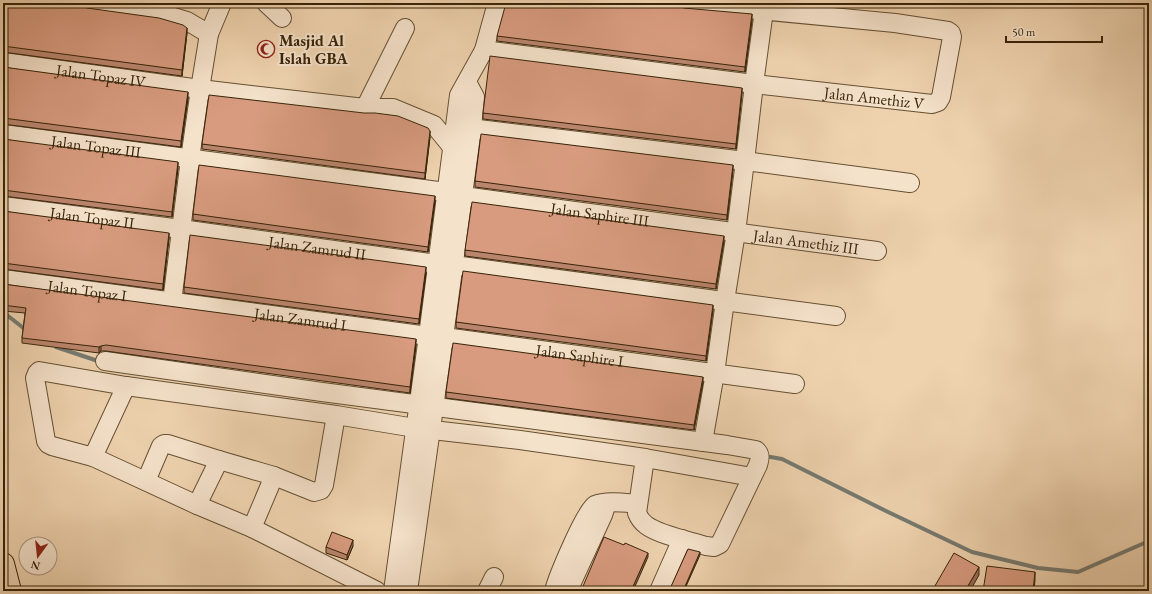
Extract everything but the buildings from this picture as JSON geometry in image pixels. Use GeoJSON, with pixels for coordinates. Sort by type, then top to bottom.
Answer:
{"type":"FeatureCollection","features":[{"type":"Feature","properties":{"kind":"highway"},"geometry":{"type":"LineString","coordinates":[[3,564],[10,591]]}},
{"type":"Feature","properties":{"kind":"street"},"geometry":{"type":"LineString","coordinates":[[88,3],[161,13],[187,21],[209,34]]}},
{"type":"Feature","properties":{"kind":"street"},"geometry":{"type":"LineString","coordinates":[[172,302],[190,159],[209,34],[222,3]]}},
{"type":"Feature","properties":{"kind":"street"},"geometry":{"type":"LineString","coordinates":[[266,3],[282,18]]}},
{"type":"Feature","properties":{"kind":"street"},"geometry":{"type":"LineString","coordinates":[[686,3],[765,7],[736,232],[703,442]]}},
{"type":"Feature","properties":{"kind":"street"},"geometry":{"type":"LineString","coordinates":[[408,591],[425,417],[464,128],[459,95],[484,50],[496,4]]}},
{"type":"Feature","properties":{"kind":"street","name":"Jalan Amethiz V"},"geometry":{"type":"LineString","coordinates":[[754,84],[932,104],[938,102],[941,97],[952,36],[948,31],[765,7]]}},
{"type":"Feature","properties":{"kind":"street"},"geometry":{"type":"LineString","coordinates":[[365,108],[405,28]]}},
{"type":"Feature","properties":{"kind":"street"},"geometry":{"type":"LineString","coordinates":[[484,50],[754,84]]}},
{"type":"Feature","properties":{"kind":"street","name":"Jalan Topaz IV"},"geometry":{"type":"LineString","coordinates":[[3,62],[200,89],[365,108],[393,108],[434,125],[452,147]]}},
{"type":"Feature","properties":{"kind":"street"},"geometry":{"type":"LineString","coordinates":[[455,194],[452,147],[464,128]]}},
{"type":"Feature","properties":{"kind":"street"},"geometry":{"type":"LineString","coordinates":[[464,128],[745,161],[910,183]]}},
{"type":"Feature","properties":{"kind":"street","name":"Jalan Topaz III"},"geometry":{"type":"LineString","coordinates":[[3,134],[455,194]]}},
{"type":"Feature","properties":{"kind":"street","name":"Jalan Saphire III"},"geometry":{"type":"LineString","coordinates":[[455,194],[736,232]]}},
{"type":"Feature","properties":{"kind":"street","name":"Jalan Topaz II"},"geometry":{"type":"LineString","coordinates":[[3,206],[181,229]]}},
{"type":"Feature","properties":{"kind":"street","name":"Jalan Zamrud II"},"geometry":{"type":"LineString","coordinates":[[181,229],[836,316]]}},
{"type":"Feature","properties":{"kind":"street","name":"Jalan Amethiz III"},"geometry":{"type":"LineString","coordinates":[[736,232],[876,251]]}},
{"type":"Feature","properties":{"kind":"street","name":"Jalan Topaz I"},"geometry":{"type":"LineString","coordinates":[[3,279],[172,302]]}},
{"type":"Feature","properties":{"kind":"street","name":"Jalan Zamrud I"},"geometry":{"type":"LineString","coordinates":[[172,302],[436,336]]}},
{"type":"Feature","properties":{"kind":"street","name":"Jalan Saphire I"},"geometry":{"type":"LineString","coordinates":[[436,336],[795,384]]}},
{"type":"Feature","properties":{"kind":"street"},"geometry":{"type":"LineString","coordinates":[[106,361],[324,405],[425,417],[520,440],[645,458],[752,477]]}},
{"type":"Feature","properties":{"kind":"street"},"geometry":{"type":"LineString","coordinates":[[377,591],[252,528],[197,505],[93,457],[48,444],[46,441],[35,375],[39,371],[126,386],[324,405],[425,417],[703,442],[756,450],[760,456],[758,465],[720,544],[714,547],[656,531],[645,524],[636,513],[645,458]]}},
{"type":"Feature","properties":{"kind":"street"},"geometry":{"type":"LineString","coordinates":[[93,457],[126,386]]}},
{"type":"Feature","properties":{"kind":"street"},"geometry":{"type":"LineString","coordinates":[[146,482],[161,446],[168,444],[274,476],[314,492],[321,490],[324,484],[324,405]]}},
{"type":"Feature","properties":{"kind":"street"},"geometry":{"type":"LineString","coordinates":[[393,591],[425,417]]}},
{"type":"Feature","properties":{"kind":"street"},"geometry":{"type":"LineString","coordinates":[[197,505],[219,460]]}},
{"type":"Feature","properties":{"kind":"street"},"geometry":{"type":"LineString","coordinates":[[252,528],[274,476]]}},
{"type":"Feature","properties":{"kind":"street"},"geometry":{"type":"LineString","coordinates":[[554,591],[558,578],[583,522],[592,507],[597,504],[606,503],[638,504]]}},
{"type":"Feature","properties":{"kind":"street"},"geometry":{"type":"LineString","coordinates":[[568,591],[605,510],[606,503]]}},
{"type":"Feature","properties":{"kind":"street"},"geometry":{"type":"LineString","coordinates":[[659,591],[682,539]]}},
{"type":"Feature","properties":{"kind":"waterway"},"geometry":{"type":"LineString","coordinates":[[3,312],[26,330]]}},
{"type":"Feature","properties":{"kind":"waterway"},"geometry":{"type":"LineString","coordinates":[[56,347],[101,362]]}},
{"type":"Feature","properties":{"kind":"waterway"},"geometry":{"type":"LineString","coordinates":[[765,456],[782,459],[972,552],[1038,568],[1078,572],[1149,541]]}},
{"type":"Feature","properties":{"kind":"place","name":"Masjid Al Islah GBA"},"geometry":{"type":"Point","coordinates":[266,49]}}]}
